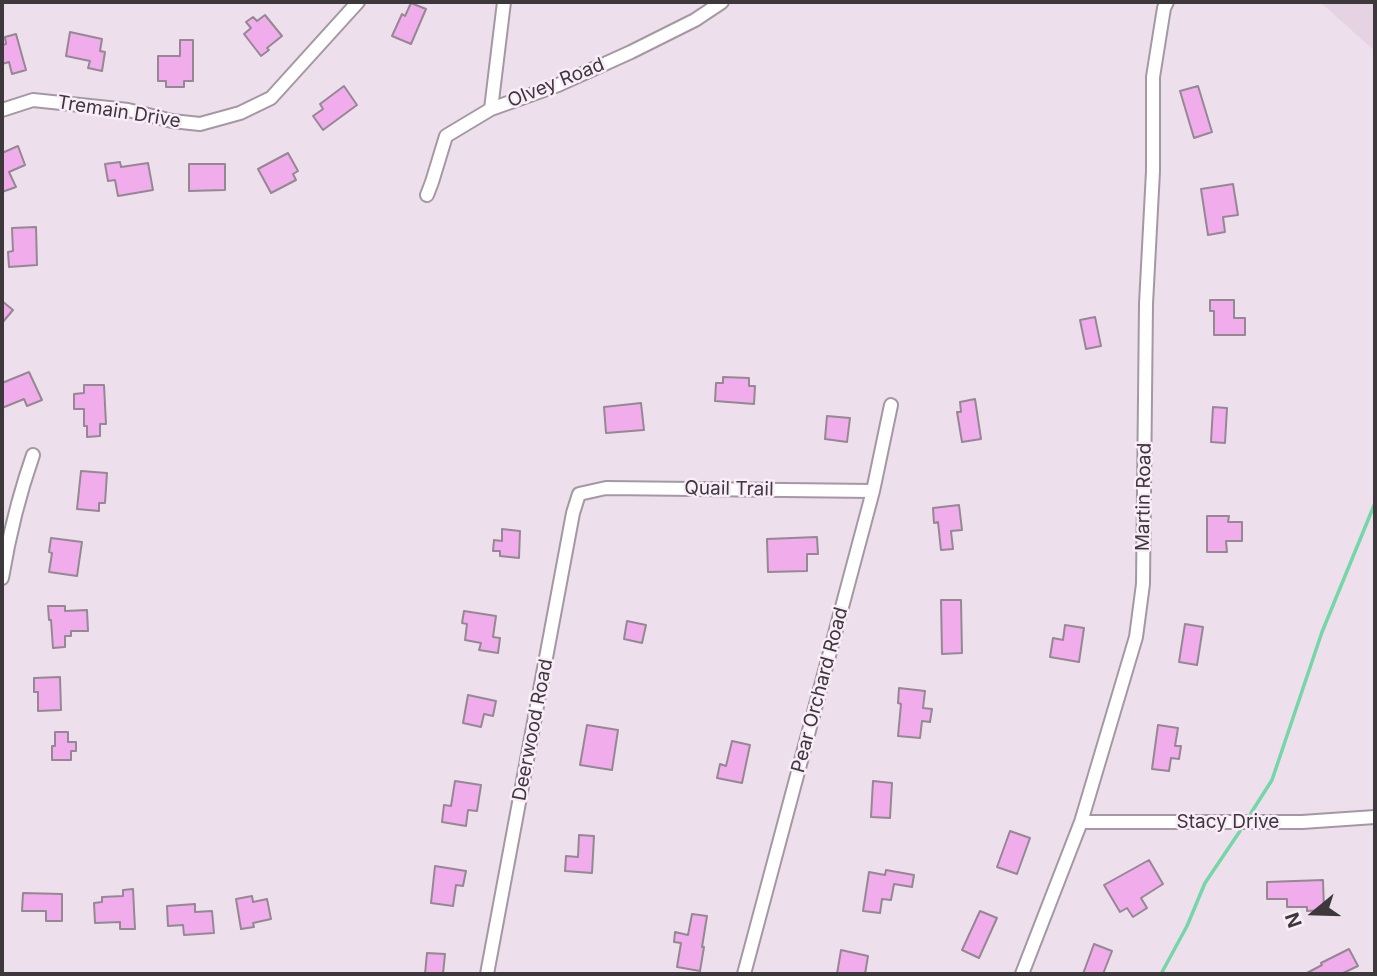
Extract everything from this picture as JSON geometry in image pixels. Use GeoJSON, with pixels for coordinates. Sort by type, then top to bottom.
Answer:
{"type":"FeatureCollection","features":[{"type":"Feature","properties":{"kind":"street","name":"Tremain Drive"},"geometry":{"type":"LineString","coordinates":[[2,110],[33,100],[102,106],[172,121],[200,124],[240,113],[271,98],[358,2]]}},
{"type":"Feature","properties":{"kind":"street"},"geometry":{"type":"LineString","coordinates":[[491,108],[504,2]]}},
{"type":"Feature","properties":{"kind":"street","name":"Olvey Road"},"geometry":{"type":"LineString","coordinates":[[426,195],[446,136],[491,108],[558,85],[631,52],[695,20],[722,2]]}},
{"type":"Feature","properties":{"kind":"street","name":"Martin Road"},"geometry":{"type":"LineString","coordinates":[[1022,974],[1082,822],[1136,637],[1143,584],[1146,304],[1153,171],[1153,77],[1167,2]]}},
{"type":"Feature","properties":{"kind":"street","name":"Pear Orchard Road"},"geometry":{"type":"LineString","coordinates":[[744,974],[873,491],[891,405]]}},
{"type":"Feature","properties":{"kind":"street"},"geometry":{"type":"LineString","coordinates":[[2,578],[9,533],[33,455]]}},
{"type":"Feature","properties":{"kind":"street","name":"Quail Trail"},"geometry":{"type":"LineString","coordinates":[[586,492],[606,488],[873,491]]}},
{"type":"Feature","properties":{"kind":"street","name":"Deerwood Road"},"geometry":{"type":"LineString","coordinates":[[487,974],[573,513],[579,494],[586,492]]}},
{"type":"Feature","properties":{"kind":"street","name":"Stacy Drive"},"geometry":{"type":"LineString","coordinates":[[1082,822],[1302,822],[1375,817]]}},
{"type":"Feature","properties":{"kind":"shaded area"},"geometry":{"type":"Polygon","coordinates":[[[1320,2],[1375,2],[1375,51],[1320,2]]]}},
{"type":"Feature","properties":{"kind":"building"},"geometry":{"type":"Polygon","coordinates":[[[411,3],[426,9],[411,44],[392,36],[402,14],[405,16],[411,3]]]}},
{"type":"Feature","properties":{"kind":"building"},"geometry":{"type":"Polygon","coordinates":[[[265,15],[282,36],[261,56],[244,34],[251,28],[246,22],[253,17],[257,21],[265,15]]]}},
{"type":"Feature","properties":{"kind":"building"},"geometry":{"type":"Polygon","coordinates":[[[70,32],[102,39],[100,51],[105,52],[102,71],[88,68],[90,61],[66,56],[70,32]]]}},
{"type":"Feature","properties":{"kind":"building"},"geometry":{"type":"Polygon","coordinates":[[[16,34],[26,70],[12,74],[9,62],[2,64],[2,45],[6,44],[5,37],[16,34]]]}},
{"type":"Feature","properties":{"kind":"building"},"geometry":{"type":"Polygon","coordinates":[[[180,40],[193,40],[193,81],[184,81],[184,87],[166,87],[166,81],[158,81],[158,56],[180,56],[180,40]]]}},
{"type":"Feature","properties":{"kind":"building"},"geometry":{"type":"Polygon","coordinates":[[[344,86],[357,105],[323,130],[313,116],[323,109],[320,104],[344,86]]]}},
{"type":"Feature","properties":{"kind":"building"},"geometry":{"type":"Polygon","coordinates":[[[1198,86],[1212,132],[1194,138],[1180,91],[1198,86]]]}},
{"type":"Feature","properties":{"kind":"building"},"geometry":{"type":"Polygon","coordinates":[[[18,146],[25,165],[9,172],[16,187],[2,192],[2,153],[18,146]]]}},
{"type":"Feature","properties":{"kind":"building"},"geometry":{"type":"Polygon","coordinates":[[[288,153],[298,171],[293,174],[296,180],[271,193],[258,169],[288,153]]]}},
{"type":"Feature","properties":{"kind":"building"},"geometry":{"type":"Polygon","coordinates":[[[120,162],[121,167],[148,163],[153,190],[118,196],[115,180],[108,181],[105,164],[120,162]]]}},
{"type":"Feature","properties":{"kind":"building"},"geometry":{"type":"Polygon","coordinates":[[[189,164],[225,164],[225,190],[189,191],[189,164]]]}},
{"type":"Feature","properties":{"kind":"building"},"geometry":{"type":"Polygon","coordinates":[[[1233,184],[1238,215],[1223,217],[1225,232],[1208,235],[1201,189],[1233,184]]]}},
{"type":"Feature","properties":{"kind":"building"},"geometry":{"type":"Polygon","coordinates":[[[36,227],[37,265],[9,267],[8,252],[13,251],[12,228],[36,227]]]}},
{"type":"Feature","properties":{"kind":"building"},"geometry":{"type":"Polygon","coordinates":[[[1210,300],[1234,300],[1234,318],[1245,318],[1245,335],[1214,335],[1214,311],[1210,311],[1210,300]]]}},
{"type":"Feature","properties":{"kind":"building"},"geometry":{"type":"Polygon","coordinates":[[[2,301],[13,310],[2,323],[2,301]]]}},
{"type":"Feature","properties":{"kind":"building"},"geometry":{"type":"Polygon","coordinates":[[[1095,317],[1101,346],[1086,349],[1080,320],[1095,317]]]}},
{"type":"Feature","properties":{"kind":"building"},"geometry":{"type":"Polygon","coordinates":[[[29,372],[42,400],[27,406],[24,399],[2,408],[2,383],[29,372]]]}},
{"type":"Feature","properties":{"kind":"building"},"geometry":{"type":"Polygon","coordinates":[[[723,377],[749,378],[749,386],[755,386],[754,404],[715,401],[716,383],[723,383],[723,377]]]}},
{"type":"Feature","properties":{"kind":"building"},"geometry":{"type":"Polygon","coordinates":[[[84,385],[104,385],[106,424],[100,424],[100,436],[87,437],[84,409],[74,409],[74,394],[84,393],[84,385]]]}},
{"type":"Feature","properties":{"kind":"building"},"geometry":{"type":"Polygon","coordinates":[[[975,399],[981,439],[962,442],[957,412],[961,412],[960,402],[975,399]]]}},
{"type":"Feature","properties":{"kind":"building"},"geometry":{"type":"Polygon","coordinates":[[[641,403],[644,430],[606,433],[604,407],[641,403]]]}},
{"type":"Feature","properties":{"kind":"building"},"geometry":{"type":"Polygon","coordinates":[[[1213,407],[1227,408],[1225,443],[1211,442],[1213,407]]]}},
{"type":"Feature","properties":{"kind":"building"},"geometry":{"type":"Polygon","coordinates":[[[827,416],[850,418],[847,442],[825,439],[827,416]]]}},
{"type":"Feature","properties":{"kind":"building"},"geometry":{"type":"Polygon","coordinates":[[[81,471],[107,473],[105,503],[99,503],[99,511],[77,509],[81,471]]]}},
{"type":"Feature","properties":{"kind":"building"},"geometry":{"type":"Polygon","coordinates":[[[959,505],[962,530],[951,531],[953,549],[941,550],[938,522],[934,523],[933,508],[959,505]]]}},
{"type":"Feature","properties":{"kind":"building"},"geometry":{"type":"Polygon","coordinates":[[[1207,516],[1229,516],[1228,522],[1242,522],[1242,541],[1226,541],[1227,552],[1207,552],[1207,516]]]}},
{"type":"Feature","properties":{"kind":"building"},"geometry":{"type":"Polygon","coordinates":[[[502,529],[520,531],[519,558],[500,556],[500,551],[493,551],[494,540],[502,541],[502,529]]]}},
{"type":"Feature","properties":{"kind":"building"},"geometry":{"type":"Polygon","coordinates":[[[817,537],[818,554],[807,554],[807,571],[768,572],[767,539],[817,537]]]}},
{"type":"Feature","properties":{"kind":"building"},"geometry":{"type":"Polygon","coordinates":[[[51,538],[82,542],[77,576],[49,572],[51,538]]]}},
{"type":"Feature","properties":{"kind":"building"},"geometry":{"type":"Polygon","coordinates":[[[941,600],[961,600],[962,653],[942,654],[941,600]]]}},
{"type":"Feature","properties":{"kind":"building"},"geometry":{"type":"Polygon","coordinates":[[[48,606],[65,606],[65,611],[87,610],[88,631],[71,631],[71,636],[65,636],[65,647],[53,648],[48,606]]]}},
{"type":"Feature","properties":{"kind":"building"},"geometry":{"type":"Polygon","coordinates":[[[464,611],[496,616],[493,637],[500,638],[498,653],[479,650],[481,643],[465,640],[467,624],[462,623],[464,611]]]}},
{"type":"Feature","properties":{"kind":"building"},"geometry":{"type":"Polygon","coordinates":[[[627,621],[646,625],[642,643],[624,639],[627,621]]]}},
{"type":"Feature","properties":{"kind":"building"},"geometry":{"type":"Polygon","coordinates":[[[1185,624],[1203,627],[1197,665],[1179,662],[1185,624]]]}},
{"type":"Feature","properties":{"kind":"building"},"geometry":{"type":"Polygon","coordinates":[[[1065,625],[1084,628],[1079,662],[1050,657],[1053,638],[1063,640],[1065,625]]]}},
{"type":"Feature","properties":{"kind":"building"},"geometry":{"type":"Polygon","coordinates":[[[60,677],[61,710],[38,711],[38,692],[34,692],[34,678],[60,677]]]}},
{"type":"Feature","properties":{"kind":"building"},"geometry":{"type":"Polygon","coordinates":[[[899,688],[925,691],[923,708],[932,709],[930,722],[922,721],[920,738],[898,736],[901,704],[898,703],[899,688]]]}},
{"type":"Feature","properties":{"kind":"building"},"geometry":{"type":"Polygon","coordinates":[[[468,695],[496,701],[493,716],[484,714],[481,727],[463,723],[468,695]]]}},
{"type":"Feature","properties":{"kind":"building"},"geometry":{"type":"Polygon","coordinates":[[[587,725],[618,730],[612,770],[580,765],[587,725]]]}},
{"type":"Feature","properties":{"kind":"building"},"geometry":{"type":"Polygon","coordinates":[[[1158,725],[1178,728],[1175,746],[1181,746],[1179,759],[1171,758],[1169,771],[1152,769],[1158,725]]]}},
{"type":"Feature","properties":{"kind":"building"},"geometry":{"type":"Polygon","coordinates":[[[55,732],[68,732],[68,742],[76,742],[76,751],[71,751],[71,760],[52,760],[55,732]]]}},
{"type":"Feature","properties":{"kind":"building"},"geometry":{"type":"Polygon","coordinates":[[[732,741],[750,745],[742,783],[717,778],[720,764],[726,766],[732,741]]]}},
{"type":"Feature","properties":{"kind":"building"},"geometry":{"type":"Polygon","coordinates":[[[455,781],[481,785],[477,811],[468,810],[466,826],[442,822],[444,805],[451,806],[455,781]]]}},
{"type":"Feature","properties":{"kind":"building"},"geometry":{"type":"Polygon","coordinates":[[[873,781],[892,783],[890,818],[871,817],[873,781]]]}},
{"type":"Feature","properties":{"kind":"building"},"geometry":{"type":"Polygon","coordinates":[[[1010,831],[1030,838],[1017,874],[997,867],[1010,831]]]}},
{"type":"Feature","properties":{"kind":"building"},"geometry":{"type":"Polygon","coordinates":[[[579,835],[594,836],[592,873],[565,871],[566,856],[578,857],[579,835]]]}},
{"type":"Feature","properties":{"kind":"building"},"geometry":{"type":"Polygon","coordinates":[[[1149,860],[1163,884],[1141,898],[1147,908],[1133,917],[1127,908],[1120,912],[1104,885],[1149,860]]]}},
{"type":"Feature","properties":{"kind":"building"},"geometry":{"type":"Polygon","coordinates":[[[435,866],[466,871],[463,886],[456,885],[453,906],[431,903],[435,866]]]}},
{"type":"Feature","properties":{"kind":"building"},"geometry":{"type":"Polygon","coordinates":[[[886,870],[914,875],[912,887],[894,884],[891,900],[882,899],[880,913],[863,911],[869,872],[885,875],[886,870]]]}},
{"type":"Feature","properties":{"kind":"building"},"geometry":{"type":"Polygon","coordinates":[[[1323,880],[1324,910],[1307,911],[1307,907],[1287,907],[1287,899],[1267,899],[1267,882],[1323,880]]]}},
{"type":"Feature","properties":{"kind":"building"},"geometry":{"type":"Polygon","coordinates":[[[133,889],[135,929],[120,929],[120,922],[95,923],[94,903],[102,902],[102,897],[123,896],[123,890],[133,889]]]}},
{"type":"Feature","properties":{"kind":"building"},"geometry":{"type":"Polygon","coordinates":[[[23,893],[62,894],[62,921],[46,921],[46,911],[22,911],[23,893]]]}},
{"type":"Feature","properties":{"kind":"building"},"geometry":{"type":"Polygon","coordinates":[[[252,896],[253,902],[267,899],[271,919],[253,923],[254,927],[241,929],[236,899],[252,896]]]}},
{"type":"Feature","properties":{"kind":"building"},"geometry":{"type":"Polygon","coordinates":[[[195,904],[195,912],[212,911],[214,933],[184,935],[183,925],[168,926],[167,906],[195,904]]]}},
{"type":"Feature","properties":{"kind":"building"},"geometry":{"type":"Polygon","coordinates":[[[980,911],[997,918],[979,958],[962,950],[980,911]]]}},
{"type":"Feature","properties":{"kind":"building"},"geometry":{"type":"Polygon","coordinates":[[[692,914],[707,916],[700,971],[677,967],[681,943],[674,942],[675,932],[688,935],[692,914]]]}},
{"type":"Feature","properties":{"kind":"building"},"geometry":{"type":"Polygon","coordinates":[[[1094,944],[1112,951],[1103,974],[1083,974],[1094,944]]]}},
{"type":"Feature","properties":{"kind":"building"},"geometry":{"type":"Polygon","coordinates":[[[1349,949],[1358,966],[1341,974],[1305,974],[1322,965],[1321,963],[1349,949]]]}},
{"type":"Feature","properties":{"kind":"building"},"geometry":{"type":"Polygon","coordinates":[[[841,950],[868,956],[865,974],[837,974],[841,950]]]}},
{"type":"Feature","properties":{"kind":"building"},"geometry":{"type":"Polygon","coordinates":[[[427,953],[445,954],[443,974],[425,974],[427,953]]]}},
{"type":"Feature","properties":{"kind":"waterway"},"geometry":{"type":"LineString","coordinates":[[1251,813],[1272,780],[1322,632],[1375,503]]}},
{"type":"Feature","properties":{"kind":"waterway"},"geometry":{"type":"LineString","coordinates":[[1161,974],[1187,926],[1205,883],[1240,831]]}}]}
